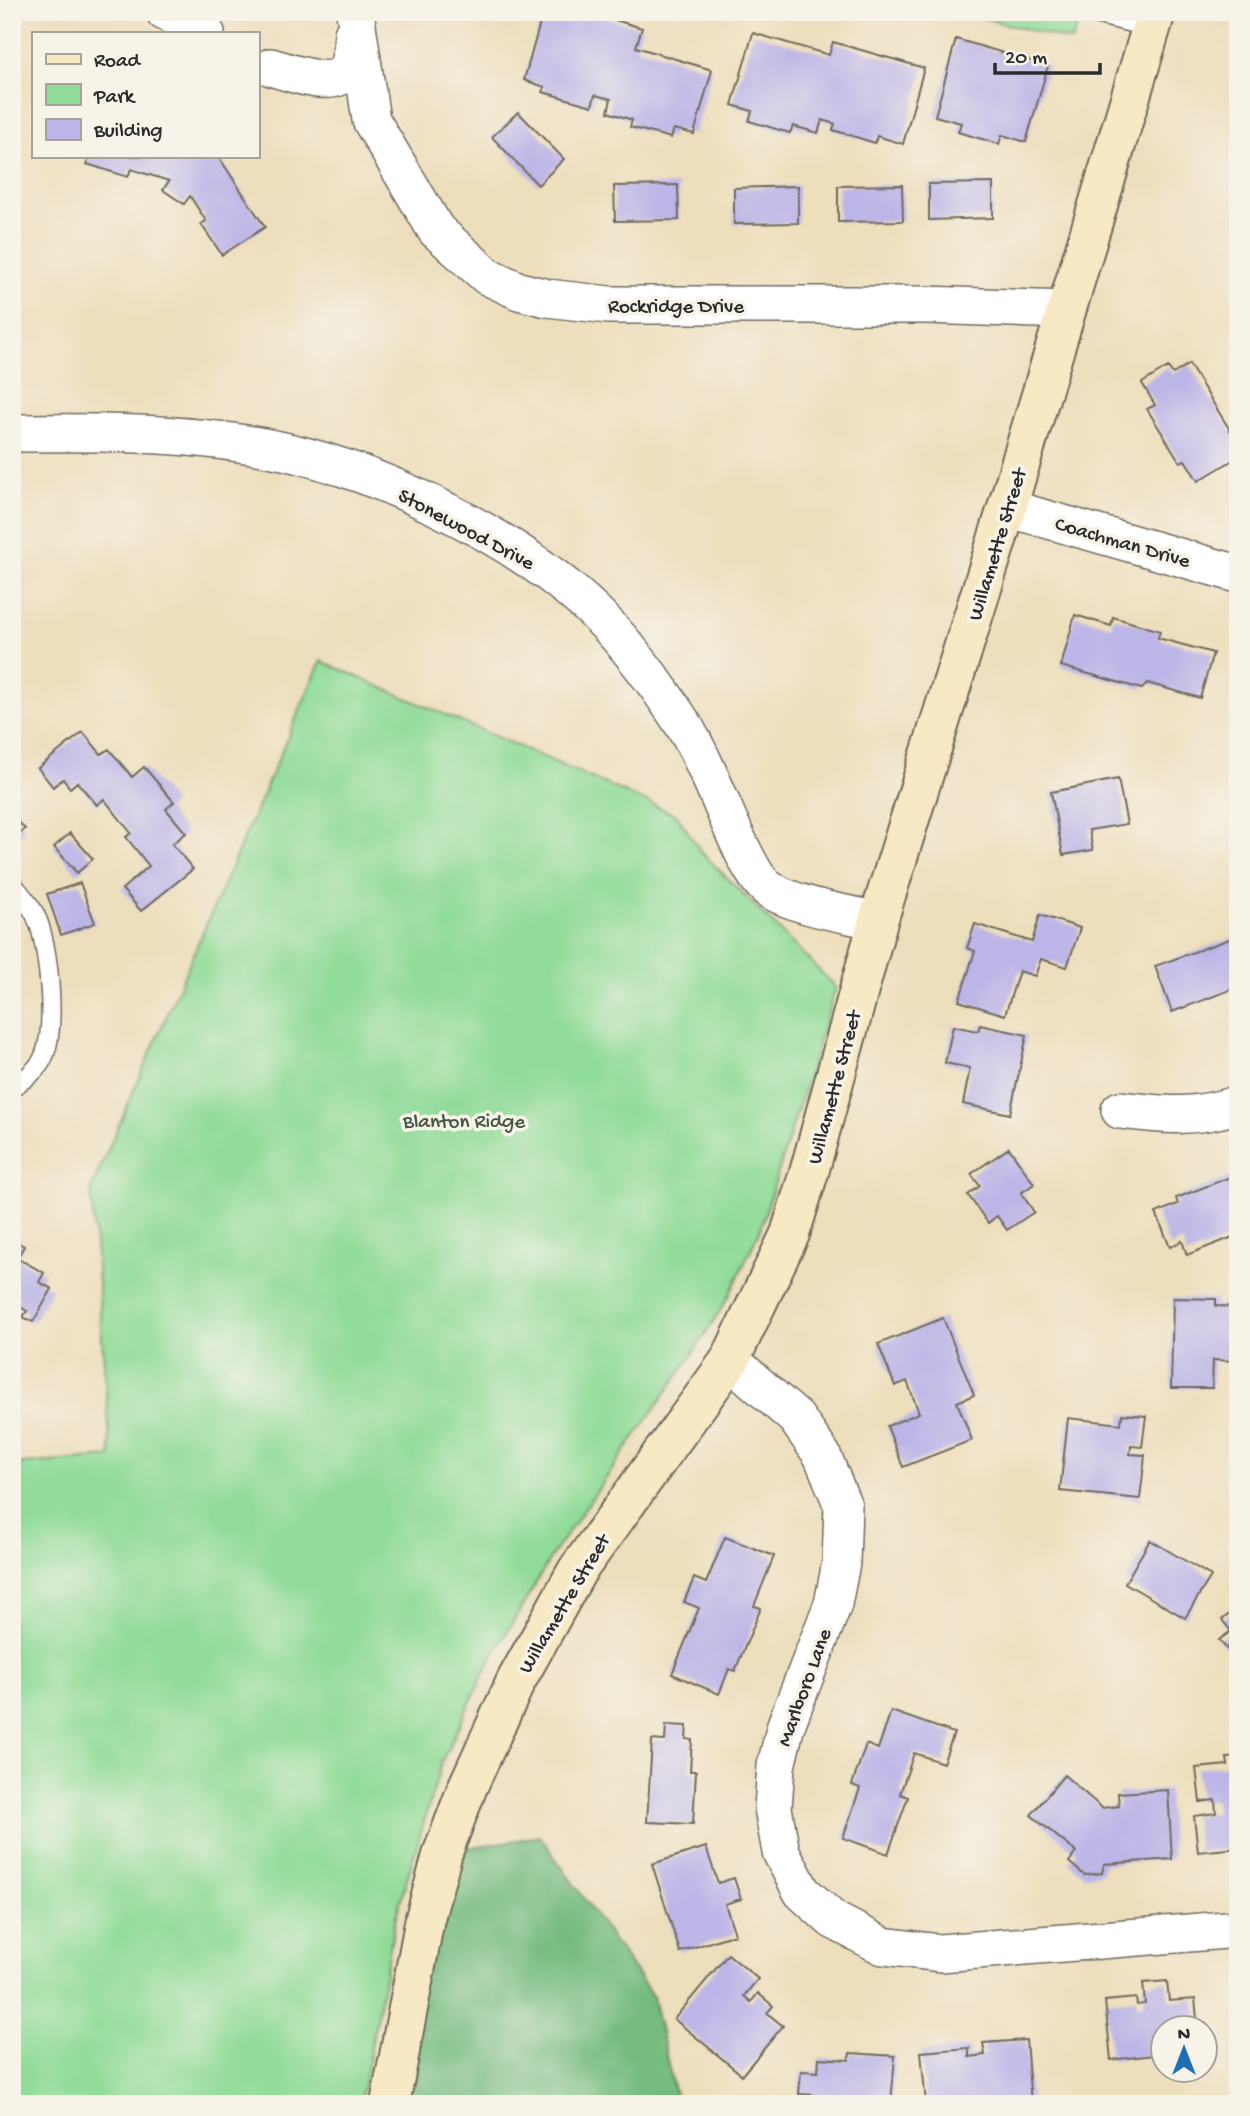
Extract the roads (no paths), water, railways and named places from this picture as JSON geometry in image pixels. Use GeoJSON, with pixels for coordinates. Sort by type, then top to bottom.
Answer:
{"type":"FeatureCollection","features":[{"type":"Feature","properties":{"kind":"main road","name":"Willamette Street"},"geometry":{"type":"LineString","coordinates":[[390,2104],[425,1919],[443,1853],[468,1786],[516,1681],[577,1571],[730,1360],[790,1234],[878,921],[1007,508],[1154,20]]}},
{"type":"Feature","properties":{"kind":"street"},"geometry":{"type":"LineString","coordinates":[[165,12],[204,32]]}},
{"type":"Feature","properties":{"kind":"street"},"geometry":{"type":"LineString","coordinates":[[264,64],[325,79],[336,79],[345,74],[349,65],[354,12]]}},
{"type":"Feature","properties":{"kind":"street"},"geometry":{"type":"LineString","coordinates":[[354,12],[371,120]]}},
{"type":"Feature","properties":{"kind":"street"},"geometry":{"type":"LineString","coordinates":[[264,64],[371,120]]}},
{"type":"Feature","properties":{"kind":"street","name":"Rockridge Drive"},"geometry":{"type":"LineString","coordinates":[[371,120],[436,230],[487,276],[519,291],[581,304],[609,305],[926,305],[1066,310]]}},
{"type":"Feature","properties":{"kind":"street","name":"Stonewood Drive"},"geometry":{"type":"LineString","coordinates":[[12,433],[85,432],[177,436],[265,447],[336,465],[418,499],[483,532],[538,564],[587,604],[627,649],[678,717],[709,775],[752,869],[768,889],[794,900],[878,921]]}},
{"type":"Feature","properties":{"kind":"street","name":"Coachman Drive"},"geometry":{"type":"LineString","coordinates":[[1007,508],[1238,574]]}},
{"type":"Feature","properties":{"kind":"street"},"geometry":{"type":"LineString","coordinates":[[1120,1111],[1170,1116],[1219,1111],[1238,1104]]}},
{"type":"Feature","properties":{"kind":"street","name":"Marlboro Lane"},"geometry":{"type":"LineString","coordinates":[[730,1360],[796,1418],[822,1455],[843,1506],[841,1563],[833,1604],[786,1725],[776,1766],[773,1808],[781,1853],[802,1892],[833,1920],[883,1946],[940,1954],[1238,1929]]}},
{"type":"Feature","properties":{"kind":"lane"},"geometry":{"type":"LineString","coordinates":[[1087,12],[1154,20]]}},
{"type":"Feature","properties":{"kind":"lane"},"geometry":{"type":"LineString","coordinates":[[12,883],[29,903],[39,922],[51,1023],[41,1062],[27,1078],[12,1087]]}},
{"type":"Feature","properties":{"kind":"park label","name":"Blanton Ridge"},"geometry":{"type":"Point","coordinates":[464,1120]}}]}
